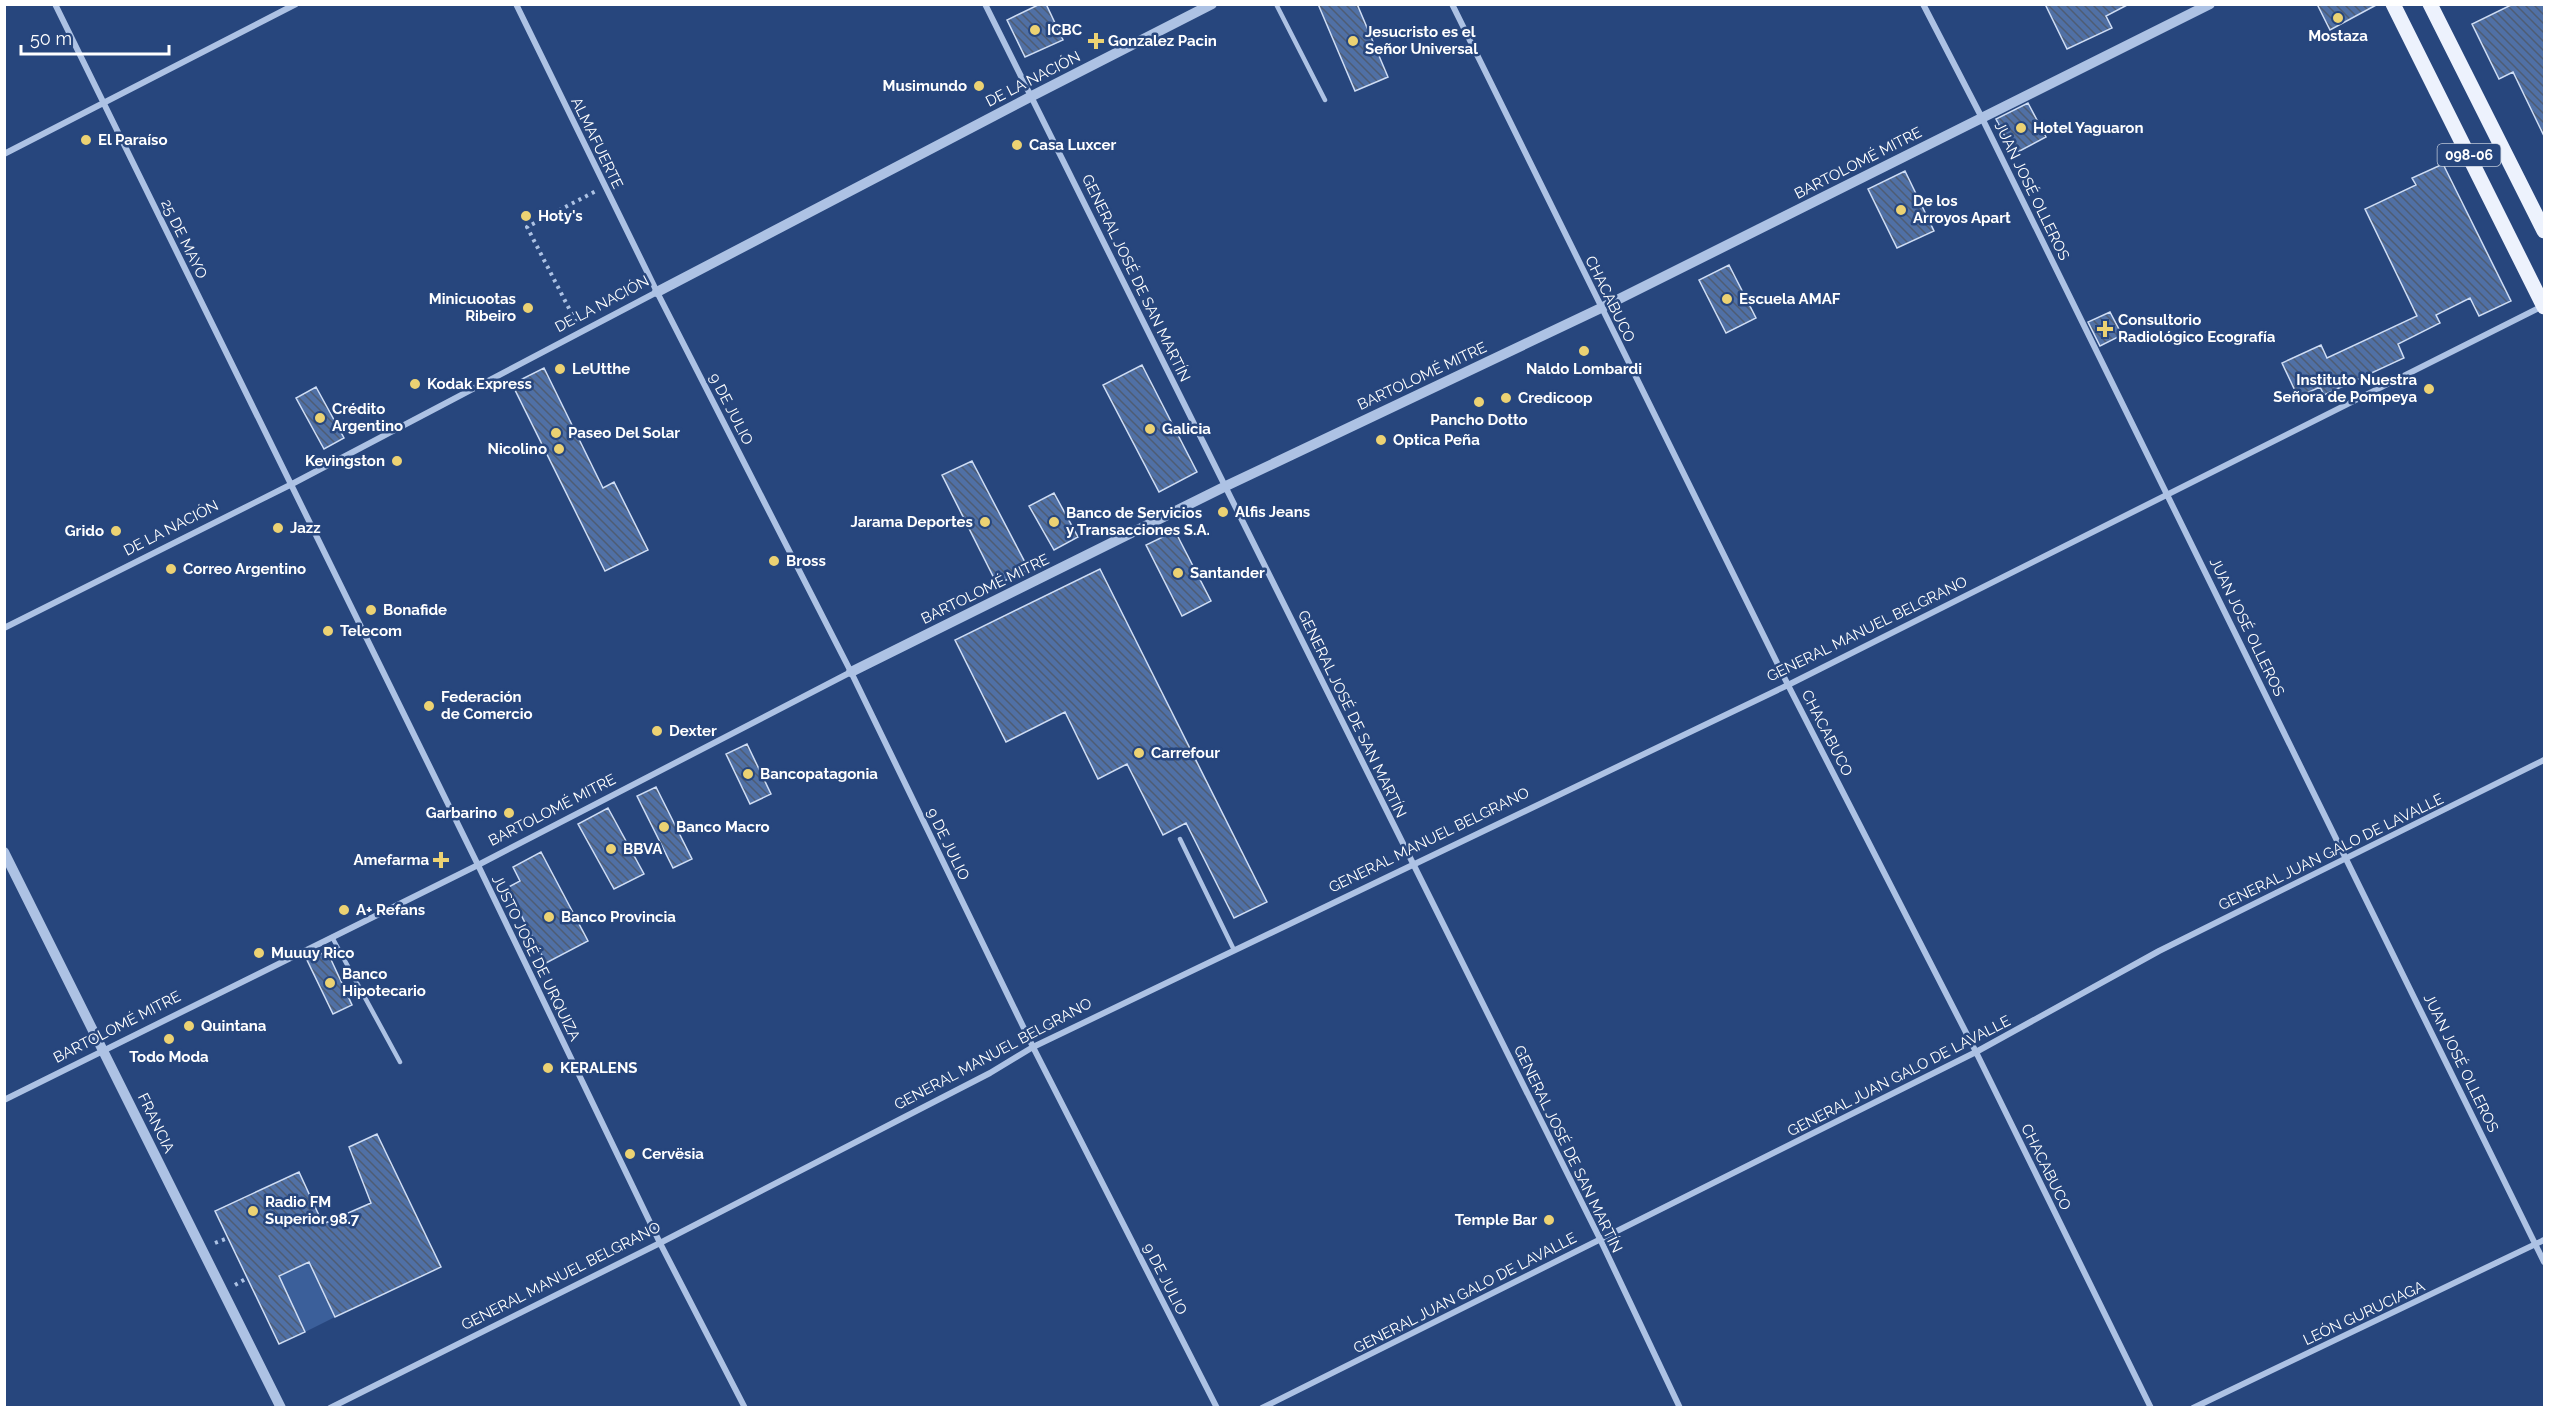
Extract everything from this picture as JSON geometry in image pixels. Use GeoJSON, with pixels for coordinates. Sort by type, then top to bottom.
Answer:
{"type":"FeatureCollection","features":[{"type":"Feature","properties":{"kind":"main road","name":"098-06"},"geometry":{"type":"LineString","coordinates":[[2393,4],[2544,306]]}},
{"type":"Feature","properties":{"kind":"main road","name":"098-06"},"geometry":{"type":"LineString","coordinates":[[2430,4],[2544,231]]}},
{"type":"Feature","properties":{"kind":"street","name":"25 DE MAYO"},"geometry":{"type":"LineString","coordinates":[[55,4],[292,484]]}},
{"type":"Feature","properties":{"kind":"street"},"geometry":{"type":"LineString","coordinates":[[4,154],[296,4]]}},
{"type":"Feature","properties":{"kind":"street","name":"ALMAFUERTE"},"geometry":{"type":"LineString","coordinates":[[516,4],[657,292]]}},
{"type":"Feature","properties":{"kind":"street","name":"GENERAL JOSÉ DE SAN MARTÍN"},"geometry":{"type":"LineString","coordinates":[[985,4],[1600,1239],[1680,1407]]}},
{"type":"Feature","properties":{"kind":"street","name":"DE LA NACIÓN"},"geometry":{"type":"LineString","coordinates":[[4,628],[292,484],[1212,4]]}},
{"type":"Feature","properties":{"kind":"street","name":"CHACABUCO"},"geometry":{"type":"LineString","coordinates":[[1452,4],[1788,685],[1976,1053],[2151,1407]]}},
{"type":"Feature","properties":{"kind":"street","name":"JUAN JOSÉ OLLEROS"},"geometry":{"type":"LineString","coordinates":[[1923,4],[1982,117],[2169,495],[2544,1262]]}},
{"type":"Feature","properties":{"kind":"street","name":"BARTOLOMÉ MITRE"},"geometry":{"type":"LineString","coordinates":[[4,1100],[478,865],[851,672],[1226,486],[1601,308],[2210,4]]}},
{"type":"Feature","properties":{"kind":"street","name":"9 DE JULIO"},"geometry":{"type":"LineString","coordinates":[[657,292],[851,672],[1033,1047],[1217,1407]]}},
{"type":"Feature","properties":{"kind":"street","name":"GENERAL MANUEL BELGRANO"},"geometry":{"type":"LineString","coordinates":[[330,1407],[660,1243],[990,1073],[1033,1047],[1788,685],[2544,306]]}},
{"type":"Feature","properties":{"kind":"street","name":"JUSTO JOSÉ DE URQUIZA"},"geometry":{"type":"LineString","coordinates":[[292,484],[660,1243],[745,1407]]}},
{"type":"Feature","properties":{"kind":"street","name":"GENERAL JUAN GALO DE LAVALLE"},"geometry":{"type":"LineString","coordinates":[[1262,1407],[1976,1053],[2159,951],[2544,760]]}},
{"type":"Feature","properties":{"kind":"street","name":"FRANCIA"},"geometry":{"type":"LineString","coordinates":[[4,852],[280,1407]]}},
{"type":"Feature","properties":{"kind":"street","name":"LEÓN GURUCIAGA"},"geometry":{"type":"LineString","coordinates":[[2193,1407],[2544,1240]]}},
{"type":"Feature","properties":{"kind":"lane"},"geometry":{"type":"LineString","coordinates":[[1276,4],[1325,100]]}},
{"type":"Feature","properties":{"kind":"lane"},"geometry":{"type":"LineString","coordinates":[[1180,839],[1234,950]]}},
{"type":"Feature","properties":{"kind":"lane"},"geometry":{"type":"LineString","coordinates":[[332,937],[400,1062]]}},
{"type":"Feature","properties":{"kind":"path"},"geometry":{"type":"LineString","coordinates":[[581,332],[527,227],[605,186]]}},
{"type":"Feature","properties":{"kind":"path"},"geometry":{"type":"LineString","coordinates":[[211,1245],[228,1238]]}},
{"type":"Feature","properties":{"kind":"path"},"geometry":{"type":"LineString","coordinates":[[231,1287],[247,1278]]}},
{"type":"Feature","properties":{"kind":"shaded area"},"geometry":{"type":"Polygon","coordinates":[[[309,1262],[335,1317],[305,1332],[279,1276],[309,1262]]]}},
{"type":"Feature","properties":{"kind":"building","name":"ICBC"},"geometry":{"type":"Polygon","coordinates":[[[1040,4],[1046,4],[1063,40],[1025,57],[1007,20],[1040,4]]]}},
{"type":"Feature","properties":{"kind":"building","name":"Jesucristo es el Señor Universal"},"geometry":{"type":"Polygon","coordinates":[[[1318,4],[1357,4],[1388,77],[1355,91],[1318,4]]]}},
{"type":"Feature","properties":{"kind":"building"},"geometry":{"type":"Polygon","coordinates":[[[2045,4],[2129,4],[2106,16],[2112,28],[2067,49],[2045,4]]]}},
{"type":"Feature","properties":{"kind":"building","name":"Mostaza"},"geometry":{"type":"Polygon","coordinates":[[[2317,4],[2378,4],[2330,30],[2317,4]]]}},
{"type":"Feature","properties":{"kind":"building"},"geometry":{"type":"Polygon","coordinates":[[[2513,4],[2544,4],[2544,136],[2513,72],[2499,79],[2472,24],[2513,4]]]}},
{"type":"Feature","properties":{"kind":"building","name":"Hotel Yaguaron"},"geometry":{"type":"Polygon","coordinates":[[[2028,103],[2046,137],[2014,154],[1996,119],[2028,103]]]}},
{"type":"Feature","properties":{"kind":"building"},"geometry":{"type":"Polygon","coordinates":[[[2443,164],[2511,301],[2479,316],[2470,298],[2436,315],[2440,323],[2398,344],[2404,358],[2324,395],[2320,387],[2298,397],[2282,363],[2321,345],[2327,358],[2417,316],[2365,209],[2416,185],[2412,178],[2443,164]]]}},
{"type":"Feature","properties":{"kind":"building","name":"De los Arroyos Apart"},"geometry":{"type":"Polygon","coordinates":[[[1905,171],[1934,231],[1897,248],[1868,189],[1905,171]]]}},
{"type":"Feature","properties":{"kind":"building","name":"Escuela AMAF"},"geometry":{"type":"Polygon","coordinates":[[[1729,265],[1756,318],[1726,333],[1699,280],[1729,265]]]}},
{"type":"Feature","properties":{"kind":"building","name":"Consultorio Radiológico Ecografía"},"geometry":{"type":"Polygon","coordinates":[[[2110,312],[2122,335],[2100,346],[2088,322],[2110,312]]]}},
{"type":"Feature","properties":{"kind":"building","name":"Galicia"},"geometry":{"type":"Polygon","coordinates":[[[1142,365],[1197,472],[1159,492],[1103,385],[1142,365]]]}},
{"type":"Feature","properties":{"kind":"building","name":"Paseo Del Solar"},"geometry":{"type":"Polygon","coordinates":[[[544,368],[603,488],[614,482],[648,550],[605,571],[512,384],[544,368]]]}},
{"type":"Feature","properties":{"kind":"building","name":"Crédito Argentino"},"geometry":{"type":"Polygon","coordinates":[[[316,387],[344,438],[324,449],[296,398],[316,387]]]}},
{"type":"Feature","properties":{"kind":"building","name":"Jarama Deportes"},"geometry":{"type":"Polygon","coordinates":[[[972,461],[1029,570],[997,584],[942,475],[972,461]]]}},
{"type":"Feature","properties":{"kind":"building","name":"Banco de Servicios y Transacciones S.A."},"geometry":{"type":"Polygon","coordinates":[[[1054,493],[1078,537],[1054,550],[1029,506],[1054,493]]]}},
{"type":"Feature","properties":{"kind":"building","name":"Santander"},"geometry":{"type":"Polygon","coordinates":[[[1175,531],[1211,601],[1182,616],[1146,545],[1175,531]]]}},
{"type":"Feature","properties":{"kind":"building","name":"Carrefour"},"geometry":{"type":"Polygon","coordinates":[[[1100,569],[1267,902],[1234,918],[1186,823],[1163,835],[1127,764],[1098,779],[1065,712],[1006,742],[955,640],[1100,569]]]}},
{"type":"Feature","properties":{"kind":"building","name":"Bancopatagonia"},"geometry":{"type":"Polygon","coordinates":[[[747,744],[771,794],[750,804],[726,754],[747,744]]]}},
{"type":"Feature","properties":{"kind":"building","name":"Banco Macro"},"geometry":{"type":"Polygon","coordinates":[[[656,787],[692,859],[673,868],[637,796],[656,787]]]}},
{"type":"Feature","properties":{"kind":"building","name":"BBVA"},"geometry":{"type":"Polygon","coordinates":[[[608,808],[644,874],[614,889],[578,824],[608,808]]]}},
{"type":"Feature","properties":{"kind":"building","name":"Banco Provincia"},"geometry":{"type":"Polygon","coordinates":[[[541,852],[588,941],[546,963],[507,888],[520,881],[513,867],[541,852]]]}},
{"type":"Feature","properties":{"kind":"building","name":"Banco Hipotecario"},"geometry":{"type":"Polygon","coordinates":[[[327,951],[352,1005],[333,1014],[307,960],[327,951]]]}},
{"type":"Feature","properties":{"kind":"building"},"geometry":{"type":"Polygon","coordinates":[[[377,1134],[441,1267],[335,1317],[309,1262],[279,1276],[305,1332],[279,1344],[215,1211],[299,1172],[323,1224],[371,1203],[349,1147],[377,1134]]]}},
{"type":"Feature","properties":{"kind":"place","name":"Mostaza"},"geometry":{"type":"Point","coordinates":[2338,18]}},
{"type":"Feature","properties":{"kind":"place","name":"ICBC"},"geometry":{"type":"Point","coordinates":[1035,30]}},
{"type":"Feature","properties":{"kind":"place","name":"Gonzalez Pacin"},"geometry":{"type":"Point","coordinates":[1096,41]}},
{"type":"Feature","properties":{"kind":"place","name":"Jesucristo es el Señor Universal"},"geometry":{"type":"Point","coordinates":[1353,41]}},
{"type":"Feature","properties":{"kind":"place","name":"Musimundo"},"geometry":{"type":"Point","coordinates":[979,86]}},
{"type":"Feature","properties":{"kind":"place","name":"Hotel Yaguaron"},"geometry":{"type":"Point","coordinates":[2021,128]}},
{"type":"Feature","properties":{"kind":"place","name":"El Paraíso"},"geometry":{"type":"Point","coordinates":[86,140]}},
{"type":"Feature","properties":{"kind":"place","name":"Casa Luxcer"},"geometry":{"type":"Point","coordinates":[1017,145]}},
{"type":"Feature","properties":{"kind":"place","name":"De los Arroyos Apart"},"geometry":{"type":"Point","coordinates":[1901,210]}},
{"type":"Feature","properties":{"kind":"place","name":"Hoty's"},"geometry":{"type":"Point","coordinates":[526,216]}},
{"type":"Feature","properties":{"kind":"place","name":"Escuela AMAF"},"geometry":{"type":"Point","coordinates":[1727,299]}},
{"type":"Feature","properties":{"kind":"place","name":"Minicuootas Ribeiro"},"geometry":{"type":"Point","coordinates":[528,308]}},
{"type":"Feature","properties":{"kind":"place","name":"Consultorio Radiológico Ecografía"},"geometry":{"type":"Point","coordinates":[2105,329]}},
{"type":"Feature","properties":{"kind":"place","name":"Naldo Lombardi"},"geometry":{"type":"Point","coordinates":[1584,351]}},
{"type":"Feature","properties":{"kind":"place","name":"LeUtthe"},"geometry":{"type":"Point","coordinates":[560,369]}},
{"type":"Feature","properties":{"kind":"place","name":"Kodak Express"},"geometry":{"type":"Point","coordinates":[415,384]}},
{"type":"Feature","properties":{"kind":"place","name":"Instituto Nuestra Señora de Pompeya"},"geometry":{"type":"Point","coordinates":[2429,389]}},
{"type":"Feature","properties":{"kind":"place","name":"Credicoop"},"geometry":{"type":"Point","coordinates":[1506,398]}},
{"type":"Feature","properties":{"kind":"place","name":"Pancho Dotto"},"geometry":{"type":"Point","coordinates":[1479,402]}},
{"type":"Feature","properties":{"kind":"place","name":"Crédito Argentino"},"geometry":{"type":"Point","coordinates":[320,418]}},
{"type":"Feature","properties":{"kind":"place","name":"Galicia"},"geometry":{"type":"Point","coordinates":[1150,429]}},
{"type":"Feature","properties":{"kind":"place","name":"Paseo Del Solar"},"geometry":{"type":"Point","coordinates":[556,433]}},
{"type":"Feature","properties":{"kind":"place","name":"Optica Peña"},"geometry":{"type":"Point","coordinates":[1381,440]}},
{"type":"Feature","properties":{"kind":"place","name":"Nicolino"},"geometry":{"type":"Point","coordinates":[559,449]}},
{"type":"Feature","properties":{"kind":"place","name":"Kevingston"},"geometry":{"type":"Point","coordinates":[397,461]}},
{"type":"Feature","properties":{"kind":"place","name":"Alfis Jeans"},"geometry":{"type":"Point","coordinates":[1223,512]}},
{"type":"Feature","properties":{"kind":"place","name":"Jarama Deportes"},"geometry":{"type":"Point","coordinates":[985,522]}},
{"type":"Feature","properties":{"kind":"place","name":"Banco de Servicios y Transacciones S.A."},"geometry":{"type":"Point","coordinates":[1054,522]}},
{"type":"Feature","properties":{"kind":"place","name":"Jazz"},"geometry":{"type":"Point","coordinates":[278,528]}},
{"type":"Feature","properties":{"kind":"place","name":"Grido"},"geometry":{"type":"Point","coordinates":[116,531]}},
{"type":"Feature","properties":{"kind":"place","name":"Bross"},"geometry":{"type":"Point","coordinates":[774,561]}},
{"type":"Feature","properties":{"kind":"place","name":"Correo Argentino"},"geometry":{"type":"Point","coordinates":[171,569]}},
{"type":"Feature","properties":{"kind":"place","name":"Santander"},"geometry":{"type":"Point","coordinates":[1178,573]}},
{"type":"Feature","properties":{"kind":"place","name":"Bonafide"},"geometry":{"type":"Point","coordinates":[371,610]}},
{"type":"Feature","properties":{"kind":"place","name":"Telecom"},"geometry":{"type":"Point","coordinates":[328,631]}},
{"type":"Feature","properties":{"kind":"place","name":"Federación de Comercio"},"geometry":{"type":"Point","coordinates":[429,706]}},
{"type":"Feature","properties":{"kind":"place","name":"Dexter"},"geometry":{"type":"Point","coordinates":[657,731]}},
{"type":"Feature","properties":{"kind":"place","name":"Carrefour"},"geometry":{"type":"Point","coordinates":[1139,753]}},
{"type":"Feature","properties":{"kind":"place","name":"Bancopatagonia"},"geometry":{"type":"Point","coordinates":[748,774]}},
{"type":"Feature","properties":{"kind":"place","name":"Garbarino"},"geometry":{"type":"Point","coordinates":[509,813]}},
{"type":"Feature","properties":{"kind":"place","name":"Banco Macro"},"geometry":{"type":"Point","coordinates":[664,827]}},
{"type":"Feature","properties":{"kind":"place","name":"BBVA"},"geometry":{"type":"Point","coordinates":[611,849]}},
{"type":"Feature","properties":{"kind":"place","name":"Amefarma"},"geometry":{"type":"Point","coordinates":[441,860]}},
{"type":"Feature","properties":{"kind":"place","name":"A+ Refans"},"geometry":{"type":"Point","coordinates":[344,910]}},
{"type":"Feature","properties":{"kind":"place","name":"Banco Provincia"},"geometry":{"type":"Point","coordinates":[549,917]}},
{"type":"Feature","properties":{"kind":"place","name":"Muuuy Rico"},"geometry":{"type":"Point","coordinates":[259,953]}},
{"type":"Feature","properties":{"kind":"place","name":"Banco Hipotecario"},"geometry":{"type":"Point","coordinates":[330,983]}},
{"type":"Feature","properties":{"kind":"place","name":"Quintana"},"geometry":{"type":"Point","coordinates":[189,1026]}},
{"type":"Feature","properties":{"kind":"place","name":"Todo Moda"},"geometry":{"type":"Point","coordinates":[169,1039]}},
{"type":"Feature","properties":{"kind":"place","name":"KERALENS"},"geometry":{"type":"Point","coordinates":[548,1068]}},
{"type":"Feature","properties":{"kind":"place","name":"Cervësia"},"geometry":{"type":"Point","coordinates":[630,1154]}},
{"type":"Feature","properties":{"kind":"place","name":"Radio FM Superior 98.7"},"geometry":{"type":"Point","coordinates":[253,1211]}},
{"type":"Feature","properties":{"kind":"place","name":"Temple Bar"},"geometry":{"type":"Point","coordinates":[1549,1220]}}]}
